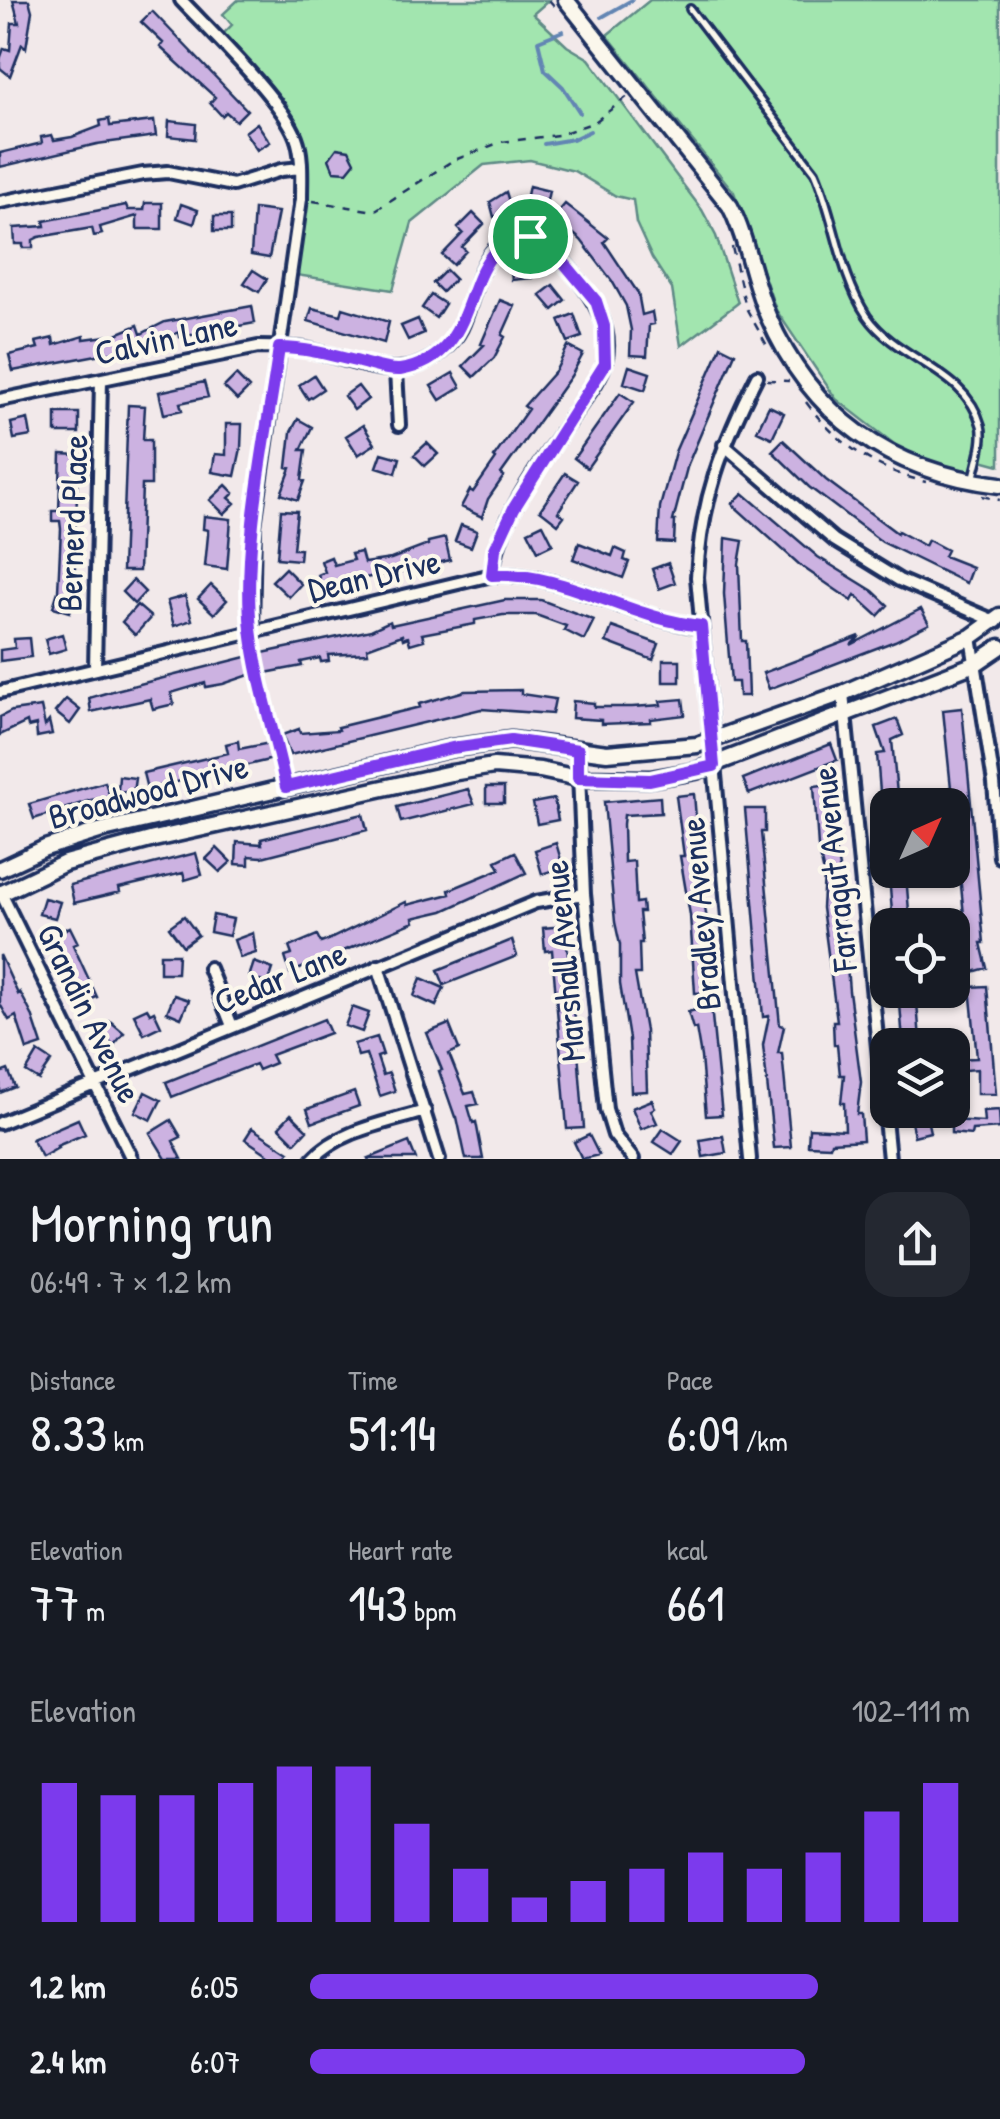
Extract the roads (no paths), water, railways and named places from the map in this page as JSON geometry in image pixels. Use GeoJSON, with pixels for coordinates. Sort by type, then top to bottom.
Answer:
{"type":"FeatureCollection","features":[{"type":"Feature","properties":{"kind":"street"},"geometry":{"type":"LineString","coordinates":[[182,0],[283,114],[297,138],[301,168],[301,199],[254,526],[252,632]]}},
{"type":"Feature","properties":{"kind":"street"},"geometry":{"type":"LineString","coordinates":[[566,0],[730,206],[766,313],[786,354],[807,383],[840,419],[898,460],[1000,485]]}},
{"type":"Feature","properties":{"kind":"street"},"geometry":{"type":"LineString","coordinates":[[0,202],[143,174],[168,172],[234,185],[301,168]]}},
{"type":"Feature","properties":{"kind":"street"},"geometry":{"type":"LineString","coordinates":[[399,426],[396,371],[417,366],[446,348],[460,330],[484,265],[494,250],[511,238],[530,236],[550,246],[596,301],[604,326],[605,364],[514,508],[495,549],[492,575]]}},
{"type":"Feature","properties":{"kind":"street","name":"Calvin Lane"},"geometry":{"type":"LineString","coordinates":[[0,400],[258,347],[302,348],[396,371]]}},
{"type":"Feature","properties":{"kind":"street","name":"Bradley Avenue"},"geometry":{"type":"LineString","coordinates":[[750,1159],[697,577],[708,487],[757,376]]}},
{"type":"Feature","properties":{"kind":"street","name":"Bernerd Place"},"geometry":{"type":"LineString","coordinates":[[94,669],[102,380]]}},
{"type":"Feature","properties":{"kind":"street"},"geometry":{"type":"LineString","coordinates":[[724,446],[834,540],[899,580],[998,620]]}},
{"type":"Feature","properties":{"kind":"street","name":"Dean Drive"},"geometry":{"type":"LineString","coordinates":[[0,692],[492,575],[553,580],[672,624],[701,626]]}},
{"type":"Feature","properties":{"kind":"street","name":"Broadwood Drive"},"geometry":{"type":"LineString","coordinates":[[0,869],[45,848],[100,830],[452,748],[511,740],[578,750],[642,752],[697,746],[843,693],[971,637],[998,620]]}},
{"type":"Feature","properties":{"kind":"street"},"geometry":{"type":"LineString","coordinates":[[971,637],[997,783],[1000,857]]}},
{"type":"Feature","properties":{"kind":"street","name":"Broadwood Drive"},"geometry":{"type":"LineString","coordinates":[[0,893],[65,863],[451,773],[494,766],[578,778],[650,780],[714,766],[975,664],[1000,647]]}},
{"type":"Feature","properties":{"kind":"street","name":"Farragut Avenue"},"geometry":{"type":"LineString","coordinates":[[843,693],[889,1159]]}},
{"type":"Feature","properties":{"kind":"street","name":"Marshall Avenue"},"geometry":{"type":"LineString","coordinates":[[578,750],[584,894],[606,1108],[614,1135],[633,1159]]}},
{"type":"Feature","properties":{"kind":"street","name":"Grandin Avenue"},"geometry":{"type":"LineString","coordinates":[[0,893],[132,1159]]}},
{"type":"Feature","properties":{"kind":"street","name":"Cedar Lane"},"geometry":{"type":"LineString","coordinates":[[0,1122],[536,902],[584,894]]}},
{"type":"Feature","properties":{"kind":"street"},"geometry":{"type":"LineString","coordinates":[[378,966],[439,1159]]}},
{"type":"Feature","properties":{"kind":"street"},"geometry":{"type":"LineString","coordinates":[[209,968],[232,1026]]}},
{"type":"Feature","properties":{"kind":"street"},"geometry":{"type":"LineString","coordinates":[[314,1159],[345,1137],[425,1111]]}},
{"type":"Feature","properties":{"kind":"lane"},"geometry":{"type":"LineString","coordinates":[[690,9],[814,172],[852,287],[868,317],[901,351],[950,380],[967,395],[982,428],[973,480]]}},
{"type":"Feature","properties":{"kind":"waterway"},"geometry":{"type":"LineString","coordinates":[[602,17],[632,0]]}},
{"type":"Feature","properties":{"kind":"waterway"},"geometry":{"type":"LineString","coordinates":[[563,31],[538,41],[545,70],[563,87],[580,113]]}},
{"type":"Feature","properties":{"kind":"waterway"},"geometry":{"type":"LineString","coordinates":[[544,144],[573,139],[590,131]]}}]}
